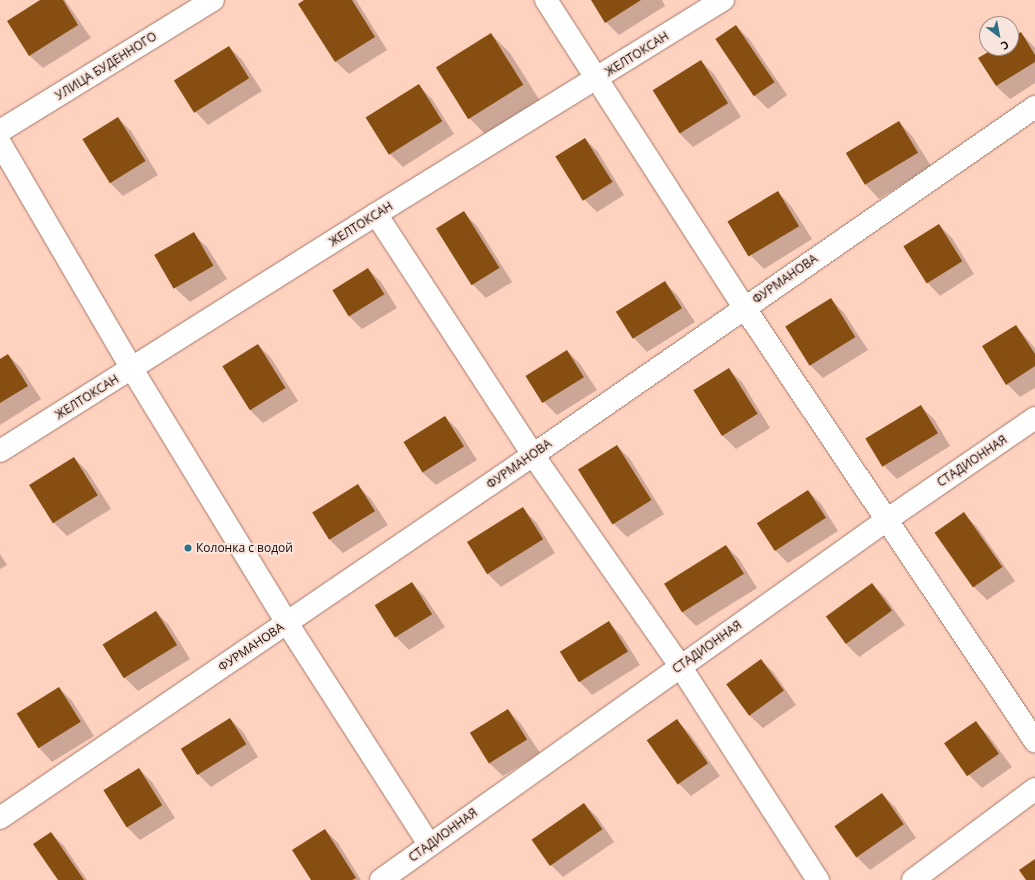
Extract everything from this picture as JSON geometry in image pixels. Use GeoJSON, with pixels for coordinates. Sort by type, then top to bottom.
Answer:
{"type":"FeatureCollection","features":[{"type":"Feature","properties":{"kind":"street","name":"УЛИЦА БУДЕННОГО"},"geometry":{"type":"LineString","coordinates":[[0,132],[213,0]]}},
{"type":"Feature","properties":{"kind":"street"},"geometry":{"type":"LineString","coordinates":[[546,0],[596,80],[744,307],[888,518],[1035,741]]}},
{"type":"Feature","properties":{"kind":"street","name":"ЖЕЛТОКСАН"},"geometry":{"type":"LineString","coordinates":[[0,451],[376,214],[596,80],[723,0]]}},
{"type":"Feature","properties":{"kind":"street","name":"ФУРМАНОВА"},"geometry":{"type":"LineString","coordinates":[[0,818],[533,455],[744,307],[1035,107]]}},
{"type":"Feature","properties":{"kind":"street"},"geometry":{"type":"LineString","coordinates":[[0,143],[132,369],[287,623],[429,844]]}},
{"type":"Feature","properties":{"kind":"street"},"geometry":{"type":"LineString","coordinates":[[376,214],[533,455],[680,666],[818,880]]}},
{"type":"Feature","properties":{"kind":"street","name":"СТАДИОННАЯ"},"geometry":{"type":"LineString","coordinates":[[381,880],[429,844],[888,518],[1035,418]]}},
{"type":"Feature","properties":{"kind":"street"},"geometry":{"type":"LineString","coordinates":[[912,880],[1035,789]]}},
{"type":"Feature","properties":{"kind":"building"},"geometry":{"type":"Polygon","coordinates":[[[40,0],[63,0],[78,25],[29,56],[7,21],[40,0]]]}},
{"type":"Feature","properties":{"kind":"building"},"geometry":{"type":"Polygon","coordinates":[[[304,0],[352,0],[375,37],[335,62],[298,4],[304,0]]]}},
{"type":"Feature","properties":{"kind":"building"},"geometry":{"type":"Polygon","coordinates":[[[591,0],[641,0],[605,23],[591,0]]]}},
{"type":"Feature","properties":{"kind":"building"},"geometry":{"type":"Polygon","coordinates":[[[736,25],[775,82],[754,96],[715,39],[736,25]]]}},
{"type":"Feature","properties":{"kind":"building"},"geometry":{"type":"Polygon","coordinates":[[[1021,32],[1035,55],[1035,62],[996,86],[978,58],[981,56],[1019,56],[1019,33],[1021,32]]]}},
{"type":"Feature","properties":{"kind":"building"},"geometry":{"type":"Polygon","coordinates":[[[491,33],[523,85],[468,119],[436,67],[491,33]]]}},
{"type":"Feature","properties":{"kind":"building"},"geometry":{"type":"Polygon","coordinates":[[[229,46],[249,78],[194,113],[174,80],[229,46]]]}},
{"type":"Feature","properties":{"kind":"building"},"geometry":{"type":"Polygon","coordinates":[[[701,60],[728,103],[680,133],[653,90],[701,60]]]}},
{"type":"Feature","properties":{"kind":"building"},"geometry":{"type":"Polygon","coordinates":[[[419,84],[442,121],[389,155],[366,117],[419,84]]]}},
{"type":"Feature","properties":{"kind":"building"},"geometry":{"type":"Polygon","coordinates":[[[118,117],[146,161],[110,183],[82,139],[118,117]]]}},
{"type":"Feature","properties":{"kind":"building"},"geometry":{"type":"Polygon","coordinates":[[[899,121],[918,153],[865,185],[846,153],[899,121]]]}},
{"type":"Feature","properties":{"kind":"building"},"geometry":{"type":"Polygon","coordinates":[[[585,138],[613,182],[583,201],[555,157],[585,138]]]}},
{"type":"Feature","properties":{"kind":"building"},"geometry":{"type":"Polygon","coordinates":[[[778,191],[799,226],[749,257],[727,221],[778,191]]]}},
{"type":"Feature","properties":{"kind":"building"},"geometry":{"type":"Polygon","coordinates":[[[464,211],[500,268],[472,285],[436,228],[464,211]]]}},
{"type":"Feature","properties":{"kind":"building"},"geometry":{"type":"Polygon","coordinates":[[[939,224],[962,261],[927,284],[903,246],[939,224]]]}},
{"type":"Feature","properties":{"kind":"building"},"geometry":{"type":"Polygon","coordinates":[[[194,232],[213,266],[174,289],[154,255],[194,232]]]}},
{"type":"Feature","properties":{"kind":"building"},"geometry":{"type":"Polygon","coordinates":[[[368,268],[384,294],[349,317],[332,290],[368,268]]]}},
{"type":"Feature","properties":{"kind":"building"},"geometry":{"type":"Polygon","coordinates":[[[665,281],[682,308],[633,339],[616,312],[665,281]]]}},
{"type":"Feature","properties":{"kind":"building"},"geometry":{"type":"Polygon","coordinates":[[[831,298],[855,337],[810,366],[785,327],[831,298]]]}},
{"type":"Feature","properties":{"kind":"building"},"geometry":{"type":"Polygon","coordinates":[[[1016,325],[1035,354],[1035,366],[1006,385],[982,346],[1016,325]]]}},
{"type":"Feature","properties":{"kind":"building"},"geometry":{"type":"Polygon","coordinates":[[[258,344],[286,388],[250,410],[222,366],[258,344]]]}},
{"type":"Feature","properties":{"kind":"building"},"geometry":{"type":"Polygon","coordinates":[[[567,350],[584,377],[542,403],[525,376],[567,350]]]}},
{"type":"Feature","properties":{"kind":"building"},"geometry":{"type":"Polygon","coordinates":[[[8,354],[28,386],[0,403],[0,359],[8,354]]]}},
{"type":"Feature","properties":{"kind":"building"},"geometry":{"type":"Polygon","coordinates":[[[729,368],[758,414],[722,436],[693,390],[729,368]]]}},
{"type":"Feature","properties":{"kind":"building"},"geometry":{"type":"Polygon","coordinates":[[[921,405],[938,433],[882,467],[865,438],[921,405]]]}},
{"type":"Feature","properties":{"kind":"building"},"geometry":{"type":"Polygon","coordinates":[[[445,416],[464,447],[423,472],[403,442],[445,416]]]}},
{"type":"Feature","properties":{"kind":"building"},"geometry":{"type":"Polygon","coordinates":[[[617,445],[651,500],[612,524],[578,469],[617,445]]]}},
{"type":"Feature","properties":{"kind":"building"},"geometry":{"type":"Polygon","coordinates":[[[74,457],[98,495],[53,523],[29,485],[74,457]]]}},
{"type":"Feature","properties":{"kind":"building"},"geometry":{"type":"Polygon","coordinates":[[[358,484],[375,511],[329,540],[312,513],[358,484]]]}},
{"type":"Feature","properties":{"kind":"building"},"geometry":{"type":"Polygon","coordinates":[[[808,490],[826,518],[775,551],[757,523],[808,490]]]}},
{"type":"Feature","properties":{"kind":"building"},"geometry":{"type":"Polygon","coordinates":[[[523,507],[543,539],[487,574],[467,542],[523,507]]]}},
{"type":"Feature","properties":{"kind":"building"},"geometry":{"type":"Polygon","coordinates":[[[964,512],[1002,567],[973,588],[935,533],[964,512]]]}},
{"type":"Feature","properties":{"kind":"building"},"geometry":{"type":"Polygon","coordinates":[[[726,545],[744,574],[682,613],[664,584],[726,545]]]}},
{"type":"Feature","properties":{"kind":"building"},"geometry":{"type":"Polygon","coordinates":[[[412,582],[432,614],[395,638],[375,605],[412,582]]]}},
{"type":"Feature","properties":{"kind":"building"},"geometry":{"type":"Polygon","coordinates":[[[872,583],[892,611],[846,644],[826,617],[872,583]]]}},
{"type":"Feature","properties":{"kind":"building"},"geometry":{"type":"Polygon","coordinates":[[[156,611],[177,645],[124,678],[103,644],[156,611]]]}},
{"type":"Feature","properties":{"kind":"building"},"geometry":{"type":"Polygon","coordinates":[[[609,621],[628,652],[579,682],[560,652],[609,621]]]}},
{"type":"Feature","properties":{"kind":"building"},"geometry":{"type":"Polygon","coordinates":[[[761,659],[784,691],[749,716],[726,684],[761,659]]]}},
{"type":"Feature","properties":{"kind":"building"},"geometry":{"type":"Polygon","coordinates":[[[59,687],[81,722],[38,748],[17,713],[59,687]]]}},
{"type":"Feature","properties":{"kind":"building"},"geometry":{"type":"Polygon","coordinates":[[[508,709],[527,740],[489,763],[470,733],[508,709]]]}},
{"type":"Feature","properties":{"kind":"building"},"geometry":{"type":"Polygon","coordinates":[[[230,718],[246,744],[197,775],[181,749],[230,718]]]}},
{"type":"Feature","properties":{"kind":"building"},"geometry":{"type":"Polygon","coordinates":[[[677,719],[708,763],[678,784],[647,740],[677,719]]]}},
{"type":"Feature","properties":{"kind":"building"},"geometry":{"type":"Polygon","coordinates":[[[976,721],[999,754],[967,776],[944,743],[976,721]]]}},
{"type":"Feature","properties":{"kind":"building"},"geometry":{"type":"Polygon","coordinates":[[[139,768],[162,805],[127,828],[103,790],[139,768]]]}},
{"type":"Feature","properties":{"kind":"building"},"geometry":{"type":"Polygon","coordinates":[[[882,793],[904,824],[856,857],[834,826],[882,793]]]}},
{"type":"Feature","properties":{"kind":"building"},"geometry":{"type":"Polygon","coordinates":[[[584,803],[602,829],[550,866],[532,840],[584,803]]]}},
{"type":"Feature","properties":{"kind":"building"},"geometry":{"type":"Polygon","coordinates":[[[325,829],[356,878],[352,880],[311,880],[292,850],[325,829]]]}},
{"type":"Feature","properties":{"kind":"building"},"geometry":{"type":"Polygon","coordinates":[[[51,832],[84,880],[58,880],[33,844],[51,832]]]}},
{"type":"Feature","properties":{"kind":"building"},"geometry":{"type":"Polygon","coordinates":[[[1035,859],[1035,880],[1026,880],[1019,870],[1035,859]]]}},
{"type":"Feature","properties":{"kind":"place","name":"Колонка с водой"},"geometry":{"type":"Point","coordinates":[188,548]}}]}
